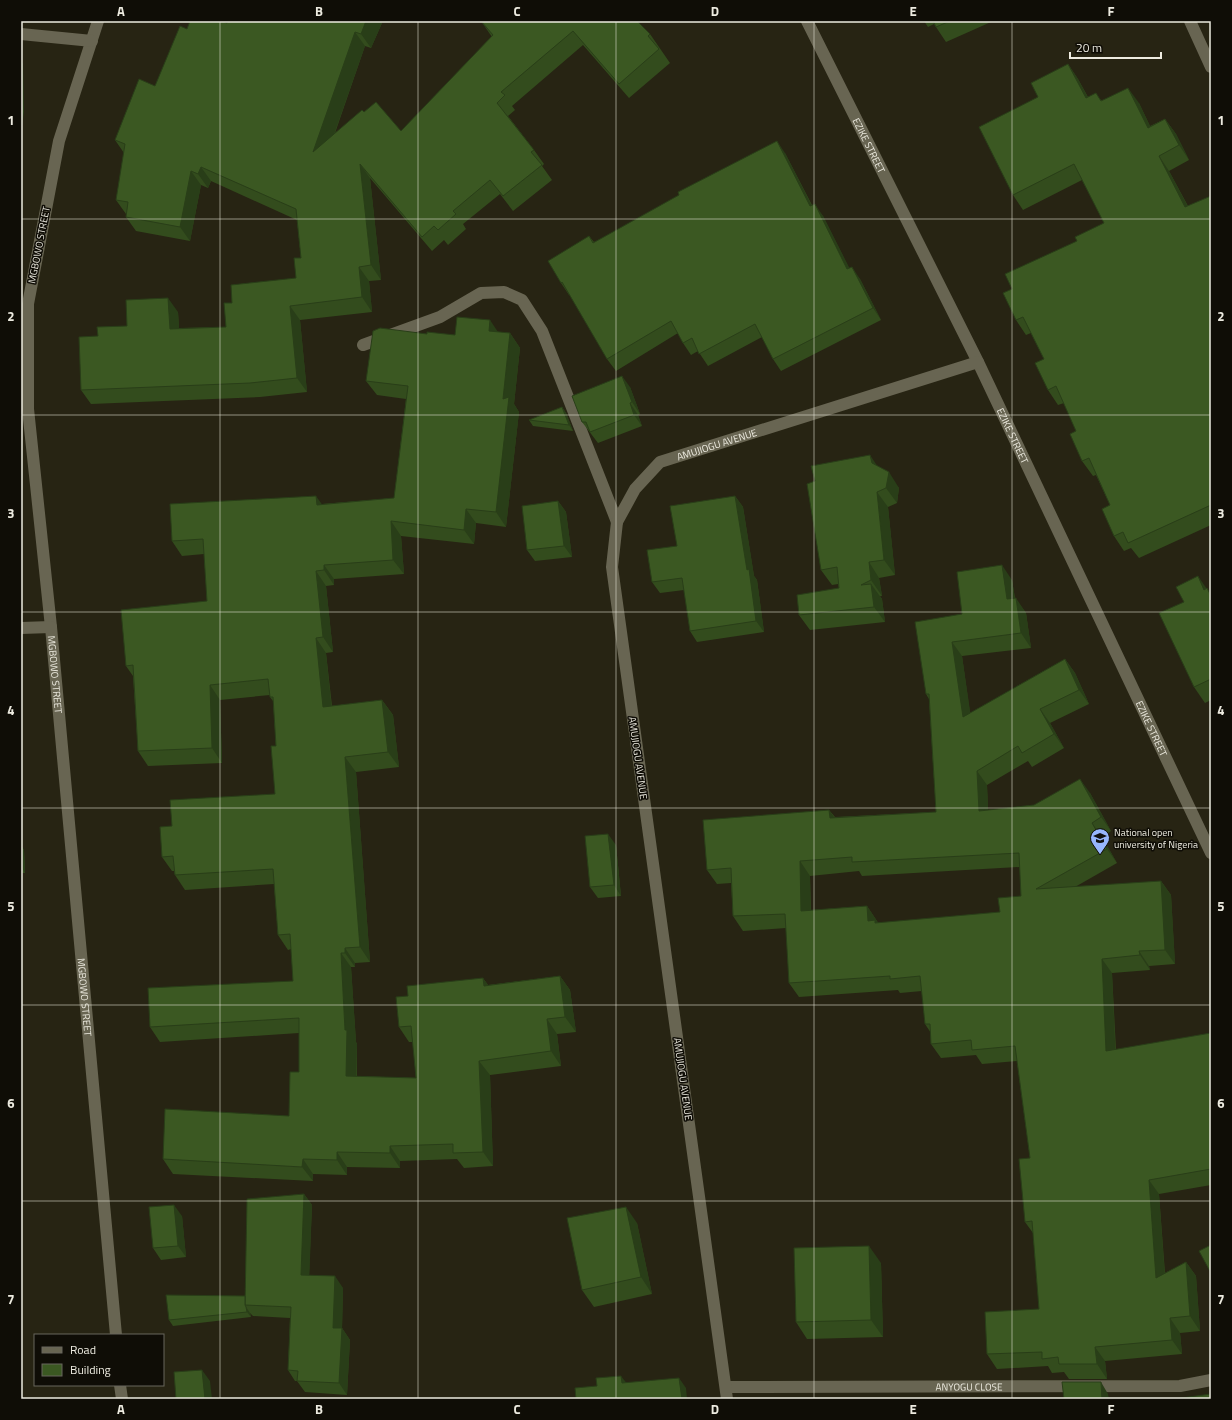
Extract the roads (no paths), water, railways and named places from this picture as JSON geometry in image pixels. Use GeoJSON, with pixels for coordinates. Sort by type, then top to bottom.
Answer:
{"type":"FeatureCollection","features":[{"type":"Feature","properties":{"kind":"street","name":"MGBOWO STREET"},"geometry":{"type":"LineString","coordinates":[[98,21],[59,141],[28,304],[28,409],[51,627],[116,1334]]}},
{"type":"Feature","properties":{"kind":"street","name":"EZIKE STREET"},"geometry":{"type":"LineString","coordinates":[[807,21],[978,362],[1211,853]]}},
{"type":"Feature","properties":{"kind":"street"},"geometry":{"type":"LineString","coordinates":[[1190,21],[1211,67]]}},
{"type":"Feature","properties":{"kind":"street"},"geometry":{"type":"LineString","coordinates":[[21,34],[92,41]]}},
{"type":"Feature","properties":{"kind":"street"},"geometry":{"type":"LineString","coordinates":[[363,345],[440,317],[481,293],[504,292],[522,300],[542,331],[617,522]]}},
{"type":"Feature","properties":{"kind":"street","name":"AMUJIOGU AVENUE"},"geometry":{"type":"LineString","coordinates":[[727,1393],[612,567],[617,522],[635,489],[660,462],[978,362]]}},
{"type":"Feature","properties":{"kind":"street"},"geometry":{"type":"LineString","coordinates":[[21,628],[51,627]]}},
{"type":"Feature","properties":{"kind":"street","name":"ANYOGU CLOSE"},"geometry":{"type":"LineString","coordinates":[[727,1393],[1180,1386],[1211,1380]]}},
{"type":"Feature","properties":{"kind":"street"},"geometry":{"type":"LineString","coordinates":[[120,1386],[122,1399]]}},
{"type":"Feature","properties":{"kind":"place","name":"National open university of Nigeria"},"geometry":{"type":"Point","coordinates":[1100,855]}}]}
